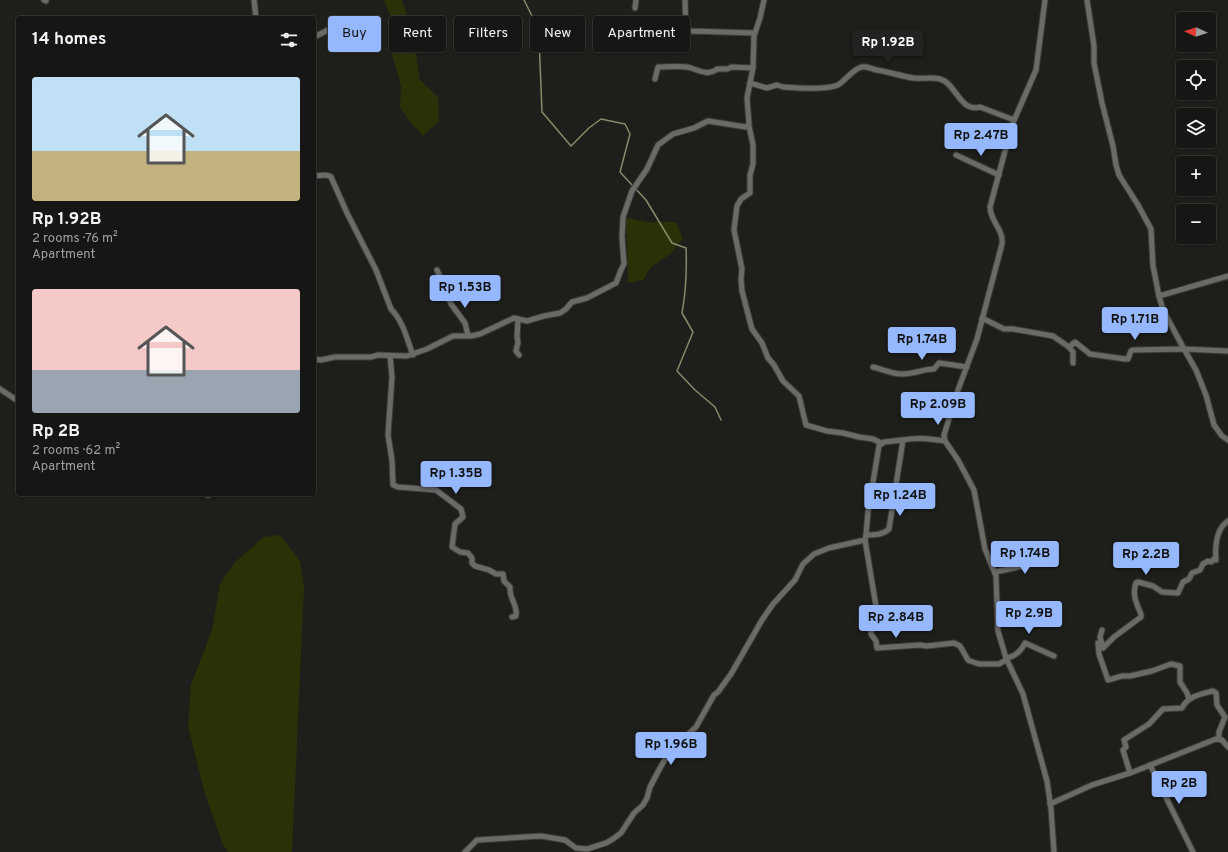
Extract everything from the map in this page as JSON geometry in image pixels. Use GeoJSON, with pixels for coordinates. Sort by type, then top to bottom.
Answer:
{"type":"FeatureCollection","features":[{"type":"Feature","properties":{"kind":"street"},"geometry":{"type":"LineString","coordinates":[[254,0],[256,16]]}},
{"type":"Feature","properties":{"kind":"street"},"geometry":{"type":"LineString","coordinates":[[635,8],[636,0]]}},
{"type":"Feature","properties":{"kind":"street"},"geometry":{"type":"LineString","coordinates":[[685,0],[686,29],[690,31],[755,33]]}},
{"type":"Feature","properties":{"kind":"street"},"geometry":{"type":"LineString","coordinates":[[764,0],[755,33],[753,68],[747,98],[748,126],[753,145],[750,194],[741,199],[737,206],[734,233],[742,269],[742,291],[752,329],[762,343],[768,358],[777,369],[783,381],[799,396],[806,425],[828,431],[843,432],[873,439],[881,444]]}},
{"type":"Feature","properties":{"kind":"street"},"geometry":{"type":"LineString","coordinates":[[1045,0],[1036,70],[1014,120],[990,207],[990,214],[1001,234],[1002,240],[977,339],[945,430],[945,441],[962,466],[974,490],[985,549],[995,572],[998,631],[1006,659],[1023,694],[1045,774],[1050,804],[1054,852]]}},
{"type":"Feature","properties":{"kind":"street"},"geometry":{"type":"LineString","coordinates":[[1087,0],[1094,46],[1094,63],[1113,146],[1116,166],[1150,229],[1153,266],[1163,310],[1196,370],[1206,395],[1214,424],[1222,436],[1228,440]]}},
{"type":"Feature","properties":{"kind":"street"},"geometry":{"type":"LineString","coordinates":[[316,36],[328,30]]}},
{"type":"Feature","properties":{"kind":"street"},"geometry":{"type":"LineString","coordinates":[[654,79],[658,67],[688,68],[709,73],[714,72],[717,69],[727,69],[732,67],[753,68]]}},
{"type":"Feature","properties":{"kind":"street"},"geometry":{"type":"LineString","coordinates":[[750,84],[767,88],[777,85],[783,87],[830,88],[849,78],[856,69],[866,67],[903,76],[944,80],[962,100],[971,107],[975,109],[980,107],[1014,120]]}},
{"type":"Feature","properties":{"kind":"street"},"geometry":{"type":"LineString","coordinates":[[316,359],[390,356],[403,357],[412,355],[453,336],[480,334],[514,318],[518,320],[530,321],[544,316],[560,313],[572,302],[587,298],[618,282],[619,274],[624,264],[622,237],[623,217],[632,191],[647,169],[658,145],[673,134],[694,128],[708,121],[748,126]]}},
{"type":"Feature","properties":{"kind":"street"},"geometry":{"type":"LineString","coordinates":[[956,155],[999,175]]}},
{"type":"Feature","properties":{"kind":"street"},"geometry":{"type":"LineString","coordinates":[[316,175],[327,175],[332,178],[347,213],[376,270],[391,309],[405,334],[412,355]]}},
{"type":"Feature","properties":{"kind":"street"},"geometry":{"type":"LineString","coordinates":[[437,270],[451,304],[465,323],[468,335]]}},
{"type":"Feature","properties":{"kind":"street"},"geometry":{"type":"LineString","coordinates":[[1159,296],[1228,276]]}},
{"type":"Feature","properties":{"kind":"street"},"geometry":{"type":"LineString","coordinates":[[444,286],[464,282]]}},
{"type":"Feature","properties":{"kind":"street"},"geometry":{"type":"LineString","coordinates":[[982,318],[1004,329],[1013,329],[1053,336],[1069,347],[1073,352],[1073,363]]}},
{"type":"Feature","properties":{"kind":"street"},"geometry":{"type":"LineString","coordinates":[[518,320],[518,342],[516,351],[519,355]]}},
{"type":"Feature","properties":{"kind":"street"},"geometry":{"type":"LineString","coordinates":[[1069,347],[1075,342],[1090,354],[1125,359],[1128,359],[1131,351],[1133,350],[1184,349],[1228,351]]}},
{"type":"Feature","properties":{"kind":"street"},"geometry":{"type":"LineString","coordinates":[[390,356],[392,377],[388,435],[392,460],[393,485],[398,487],[436,490],[461,509],[464,517],[455,524],[452,547],[460,552],[468,553],[472,558],[472,563],[475,566],[490,570],[496,574],[503,574],[504,581],[510,587],[509,595],[515,604],[517,612],[516,616],[512,618]]}},
{"type":"Feature","properties":{"kind":"street"},"geometry":{"type":"LineString","coordinates":[[873,367],[902,375],[919,372],[924,369],[934,369],[939,363],[967,367]]}},
{"type":"Feature","properties":{"kind":"street"},"geometry":{"type":"LineString","coordinates":[[0,389],[16,400]]}},
{"type":"Feature","properties":{"kind":"street"},"geometry":{"type":"LineString","coordinates":[[881,444],[889,441],[914,438],[945,441]]}},
{"type":"Feature","properties":{"kind":"street"},"geometry":{"type":"LineString","coordinates":[[465,852],[477,840],[541,836],[565,840],[576,848],[587,849],[606,843],[621,833],[634,814],[643,805],[650,787],[670,751],[696,727],[714,695],[718,692],[731,674],[762,620],[773,604],[795,580],[803,564],[814,554],[829,548],[887,532],[890,527],[903,440]]}},
{"type":"Feature","properties":{"kind":"street"},"geometry":{"type":"LineString","coordinates":[[881,444],[868,512],[865,538],[878,618],[877,625],[871,630],[871,634],[876,641],[878,648],[954,644],[960,646],[970,661],[979,664],[999,664],[1019,652],[1025,643],[1054,656]]}},
{"type":"Feature","properties":{"kind":"street"},"geometry":{"type":"LineString","coordinates":[[1189,699],[1180,682],[1180,666],[1172,664],[1152,671],[1108,680],[1097,639],[1101,633],[1102,647],[1104,648],[1114,637],[1141,617],[1142,614],[1136,604],[1134,596],[1136,583],[1138,582],[1153,586],[1162,592],[1178,594],[1183,582],[1189,579],[1192,573],[1200,570],[1203,564],[1208,561],[1211,562],[1216,560],[1218,535],[1224,524],[1228,521]]}},
{"type":"Feature","properties":{"kind":"street"},"geometry":{"type":"LineString","coordinates":[[995,572],[1023,566],[1046,556]]}},
{"type":"Feature","properties":{"kind":"street"},"geometry":{"type":"LineString","coordinates":[[1130,773],[1123,750],[1126,747],[1124,740],[1149,724],[1163,709],[1182,708],[1189,699],[1213,691],[1216,693],[1217,705],[1225,717],[1219,732],[1219,739]]}},
{"type":"Feature","properties":{"kind":"street"},"geometry":{"type":"LineString","coordinates":[[1050,804],[1092,785],[1130,773],[1208,742],[1219,739],[1222,740],[1228,747]]}},
{"type":"Feature","properties":{"kind":"street"},"geometry":{"type":"LineString","coordinates":[[1150,765],[1193,852]]}},
{"type":"Feature","properties":{"kind":"green space"},"geometry":{"type":"Polygon","coordinates":[[[384,0],[402,0],[407,16],[390,16],[384,0]]]}},
{"type":"Feature","properties":{"kind":"green space"},"geometry":{"type":"Polygon","coordinates":[[[416,52],[420,80],[438,97],[439,121],[423,136],[400,107],[401,87],[392,53],[416,52]]]}},
{"type":"Feature","properties":{"kind":"green space"},"geometry":{"type":"Polygon","coordinates":[[[623,217],[648,222],[676,222],[683,238],[670,254],[651,267],[643,280],[628,283],[627,236],[623,217]]]}},
{"type":"Feature","properties":{"kind":"green space"},"geometry":{"type":"Polygon","coordinates":[[[280,535],[300,561],[304,587],[292,852],[229,852],[223,845],[204,791],[188,725],[191,685],[212,630],[220,584],[235,562],[264,537],[280,535]]]}},
{"type":"Feature","properties":{"kind":"waterway"},"geometry":{"type":"LineString","coordinates":[[524,0],[533,18],[539,38],[542,112],[571,146],[589,128],[601,119],[625,124],[630,134],[620,172],[646,200],[672,243],[686,248],[686,281],[682,313],[693,332],[677,371],[695,390],[715,407],[721,420]]}}]}
